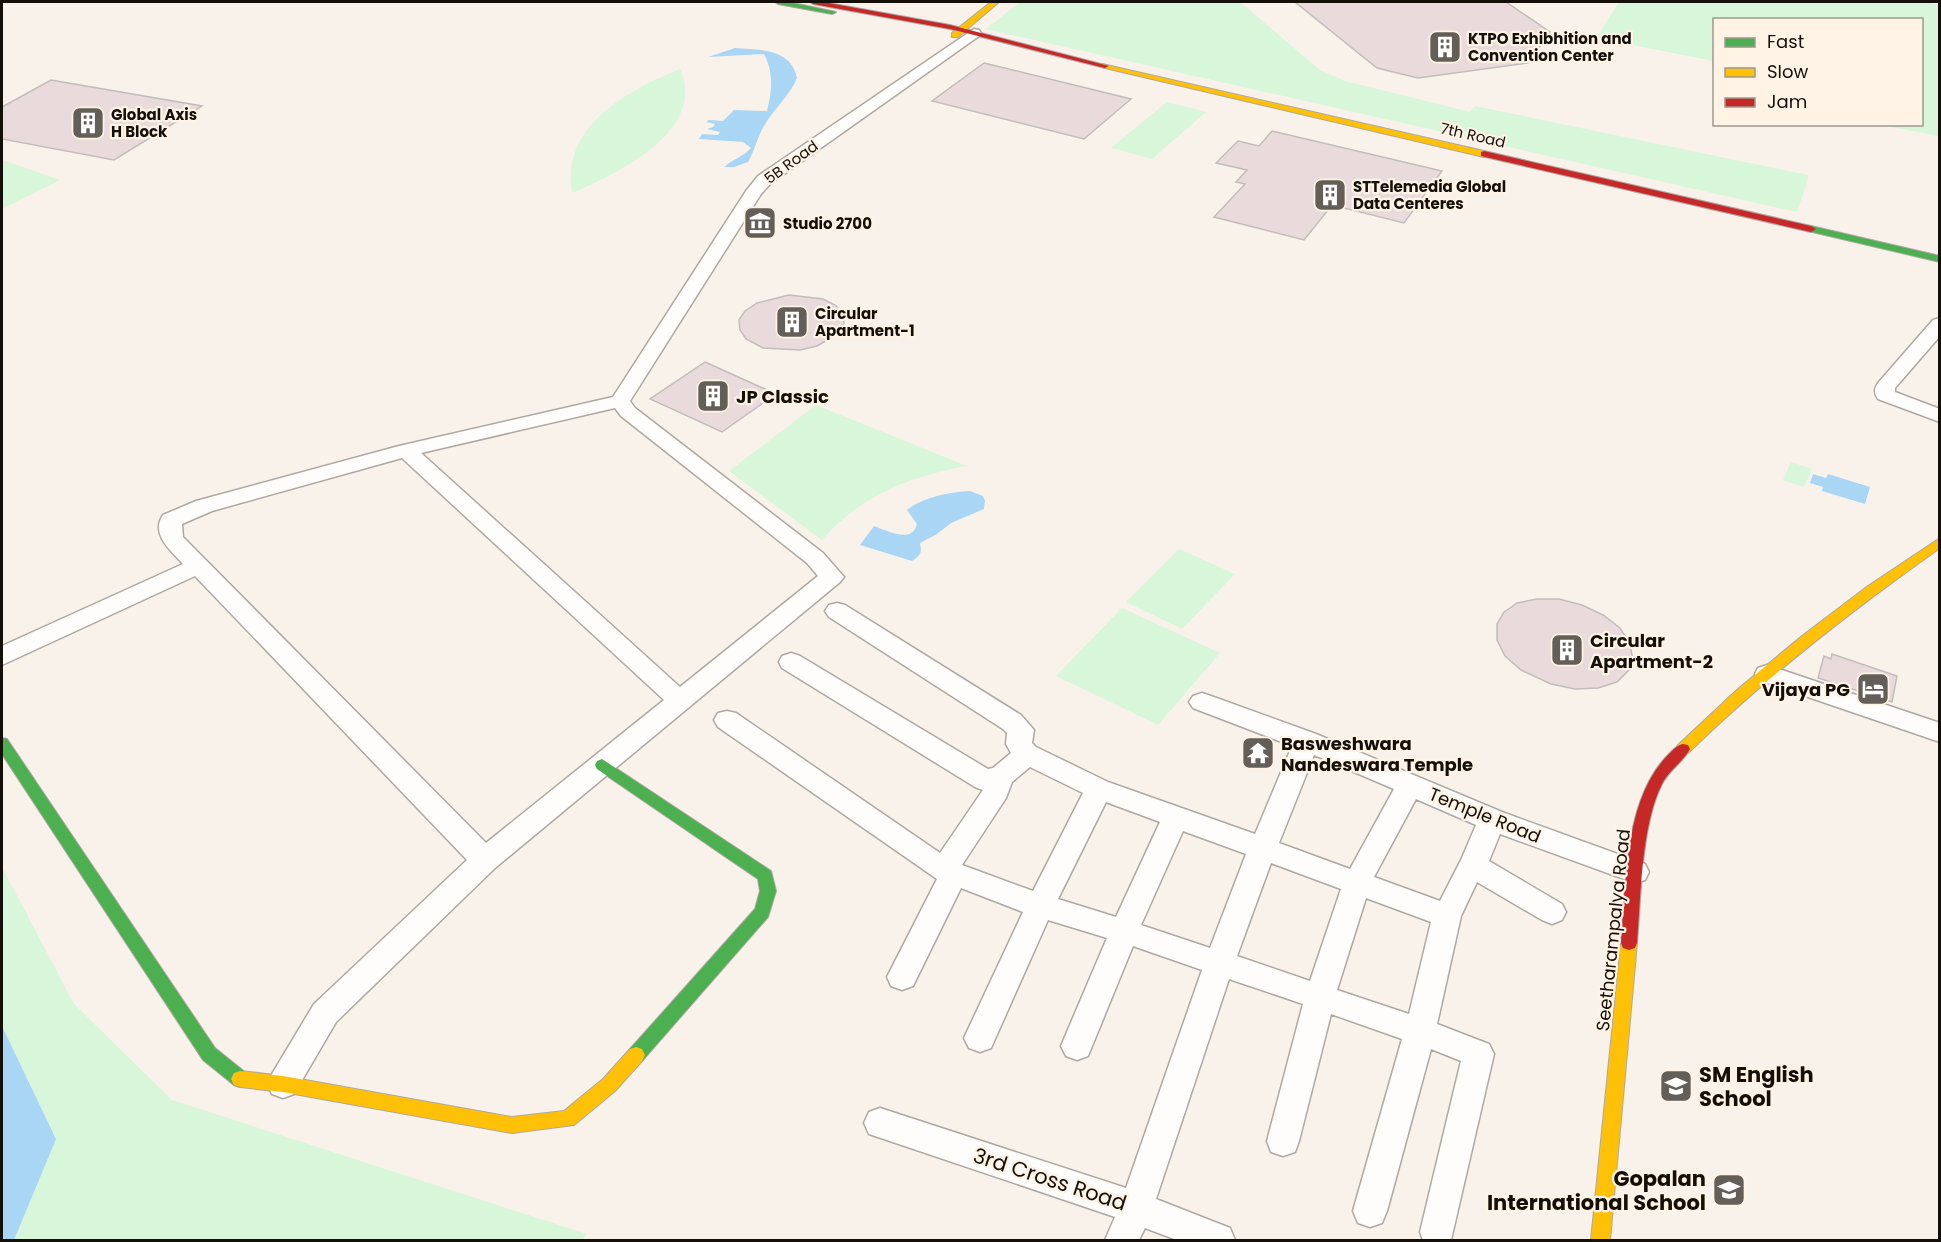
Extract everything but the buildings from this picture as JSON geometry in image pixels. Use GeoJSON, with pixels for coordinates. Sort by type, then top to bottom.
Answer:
{"type":"FeatureCollection","features":[{"type":"Feature","properties":{"kind":"street","name":"7th Road"},"geometry":{"type":"LineString","coordinates":[[778,2],[992,37],[999,41],[1940,259]]}},
{"type":"Feature","properties":{"kind":"street","name":"7th Road"},"geometry":{"type":"LineString","coordinates":[[813,2],[958,32]]}},
{"type":"Feature","properties":{"kind":"street"},"geometry":{"type":"LineString","coordinates":[[958,32],[981,2]]}},
{"type":"Feature","properties":{"kind":"street"},"geometry":{"type":"LineString","coordinates":[[958,32],[995,2]]}},
{"type":"Feature","properties":{"kind":"street","name":"5B Road"},"geometry":{"type":"LineString","coordinates":[[620,401],[754,191],[764,180],[958,32]]}},
{"type":"Feature","properties":{"kind":"street"},"geometry":{"type":"LineString","coordinates":[[1940,324],[1885,387],[1885,394],[1940,416]]}},
{"type":"Feature","properties":{"kind":"street"},"geometry":{"type":"LineString","coordinates":[[283,1084],[325,1013],[485,860],[832,577],[815,558],[628,412],[620,401],[406,450],[204,506],[171,520],[172,539],[485,860]]}},
{"type":"Feature","properties":{"kind":"street"},"geometry":{"type":"LineString","coordinates":[[406,450],[680,702]]}},
{"type":"Feature","properties":{"kind":"street","name":"Seetharampalya Road"},"geometry":{"type":"LineString","coordinates":[[1600,1240],[1639,840],[1648,802],[1660,773],[1720,714],[1767,674],[1888,578],[1940,542]]}},
{"type":"Feature","properties":{"kind":"street"},"geometry":{"type":"LineString","coordinates":[[2,656],[198,566]]}},
{"type":"Feature","properties":{"kind":"street"},"geometry":{"type":"LineString","coordinates":[[837,611],[1012,722],[1020,730],[1017,743],[1026,754],[1099,789],[1447,916]]}},
{"type":"Feature","properties":{"kind":"street"},"geometry":{"type":"LineString","coordinates":[[791,662],[984,780],[1001,777]]}},
{"type":"Feature","properties":{"kind":"street"},"geometry":{"type":"LineString","coordinates":[[1767,674],[1940,733]]}},
{"type":"Feature","properties":{"kind":"street","name":"Temple Road"},"geometry":{"type":"LineString","coordinates":[[1202,702],[1307,741],[1492,820],[1635,872]]}},
{"type":"Feature","properties":{"kind":"street"},"geometry":{"type":"LineString","coordinates":[[727,720],[949,872],[1040,906],[1124,931],[1420,1031],[1478,1054],[1437,1232]]}},
{"type":"Feature","properties":{"kind":"street"},"geometry":{"type":"LineString","coordinates":[[1122,1240],[1136,1208],[1218,964],[1262,847],[1307,741]]}},
{"type":"Feature","properties":{"kind":"street"},"geometry":{"type":"LineString","coordinates":[[2,743],[209,1054],[239,1079],[283,1084],[512,1125],[568,1119],[609,1085],[762,912],[768,891],[765,876],[602,765]]}},
{"type":"Feature","properties":{"kind":"street"},"geometry":{"type":"LineString","coordinates":[[902,977],[949,872],[996,791],[1001,777],[1026,754]]}},
{"type":"Feature","properties":{"kind":"street"},"geometry":{"type":"LineString","coordinates":[[1283,1141],[1320,998],[1357,882],[1410,785]]}},
{"type":"Feature","properties":{"kind":"street"},"geometry":{"type":"LineString","coordinates":[[980,1038],[1040,906],[1099,789]]}},
{"type":"Feature","properties":{"kind":"street"},"geometry":{"type":"LineString","coordinates":[[1077,1046],[1124,931],[1176,817]]}},
{"type":"Feature","properties":{"kind":"street"},"geometry":{"type":"LineString","coordinates":[[1370,1211],[1420,1031],[1447,916],[1466,875],[1473,866],[1492,820]]}},
{"type":"Feature","properties":{"kind":"street"},"geometry":{"type":"LineString","coordinates":[[1473,866],[1552,912]]}},
{"type":"Feature","properties":{"kind":"street","name":"3rd Cross Road"},"geometry":{"type":"LineString","coordinates":[[880,1123],[1136,1208],[1218,1240]]}},
{"type":"Feature","properties":{"kind":"green space"},"geometry":{"type":"Polygon","coordinates":[[[1020,2],[1240,2],[1320,70],[1345,81],[1470,112],[1475,106],[1808,175],[1808,179],[1797,212],[986,29],[1020,2]]]}},
{"type":"Feature","properties":{"kind":"green space"},"geometry":{"type":"Polygon","coordinates":[[[1619,2],[1927,2],[1939,5],[1939,136],[1886,126],[1923,126],[1923,18],[1713,18],[1713,61],[1596,38],[1619,2]]]}},
{"type":"Feature","properties":{"kind":"green space"},"geometry":{"type":"Polygon","coordinates":[[[680,69],[685,91],[681,112],[670,130],[633,162],[572,193],[571,169],[576,148],[587,130],[619,100],[680,69]]]}},
{"type":"Feature","properties":{"kind":"green space"},"geometry":{"type":"Polygon","coordinates":[[[1167,102],[1206,112],[1152,159],[1111,148],[1167,102]]]}},
{"type":"Feature","properties":{"kind":"green space"},"geometry":{"type":"Polygon","coordinates":[[[2,160],[60,180],[2,209],[2,160]]]}},
{"type":"Feature","properties":{"kind":"green space"},"geometry":{"type":"Polygon","coordinates":[[[816,405],[967,466],[906,482],[887,490],[853,511],[822,540],[729,471],[816,405]]]}},
{"type":"Feature","properties":{"kind":"green space"},"geometry":{"type":"Polygon","coordinates":[[[1791,462],[1812,469],[1804,487],[1783,480],[1791,462]]]}},
{"type":"Feature","properties":{"kind":"green space"},"geometry":{"type":"Polygon","coordinates":[[[1179,549],[1235,574],[1182,629],[1126,602],[1179,549]]]}},
{"type":"Feature","properties":{"kind":"green space"},"geometry":{"type":"Polygon","coordinates":[[[1122,608],[1220,653],[1158,725],[1056,676],[1122,608]]]}},
{"type":"Feature","properties":{"kind":"green space"},"geometry":{"type":"Polygon","coordinates":[[[2,867],[74,1004],[172,1100],[587,1234],[583,1240],[14,1240],[56,1138],[2,1026],[2,867]]]}},
{"type":"Feature","properties":{"kind":"water"},"geometry":{"type":"Polygon","coordinates":[[[735,48],[773,52],[788,61],[794,68],[797,78],[791,90],[764,126],[748,162],[734,167],[724,167],[751,148],[743,142],[699,139],[702,134],[718,135],[720,132],[707,129],[715,124],[706,122],[709,120],[723,121],[734,110],[767,111],[771,89],[771,75],[764,54],[708,57],[735,48]]]}},
{"type":"Feature","properties":{"kind":"water"},"geometry":{"type":"Polygon","coordinates":[[[1813,474],[1826,478],[1828,474],[1870,487],[1865,504],[1822,491],[1823,487],[1810,483],[1813,474]]]}},
{"type":"Feature","properties":{"kind":"water"},"geometry":{"type":"Polygon","coordinates":[[[970,491],[983,496],[984,509],[951,523],[920,543],[920,554],[912,561],[860,545],[874,526],[905,535],[914,530],[917,524],[907,510],[913,505],[945,494],[970,491]]]}},
{"type":"Feature","properties":{"kind":"water"},"geometry":{"type":"Polygon","coordinates":[[[2,1026],[56,1139],[14,1240],[2,1240],[2,1026]]]}},
{"type":"Feature","properties":{"kind":"traffic: fast"},"geometry":{"type":"LineString","coordinates":[[778,2],[832,12]]}},
{"type":"Feature","properties":{"kind":"traffic: fast"},"geometry":{"type":"LineString","coordinates":[[1811,229],[1940,259]]}},
{"type":"Feature","properties":{"kind":"traffic: fast"},"geometry":{"type":"LineString","coordinates":[[2,743],[209,1054],[240,1079]]}},
{"type":"Feature","properties":{"kind":"traffic: fast"},"geometry":{"type":"LineString","coordinates":[[602,765],[765,876],[768,891],[762,912],[636,1055]]}},
{"type":"Feature","properties":{"kind":"traffic: slow"},"geometry":{"type":"LineString","coordinates":[[955,35],[995,2]]}},
{"type":"Feature","properties":{"kind":"traffic: slow"},"geometry":{"type":"LineString","coordinates":[[1105,66],[1484,154]]}},
{"type":"Feature","properties":{"kind":"traffic: slow"},"geometry":{"type":"LineString","coordinates":[[1683,749],[1743,692],[1807,640],[1940,542]]}},
{"type":"Feature","properties":{"kind":"traffic: slow"},"geometry":{"type":"LineString","coordinates":[[1600,1240],[1629,943]]}},
{"type":"Feature","properties":{"kind":"traffic: slow"},"geometry":{"type":"LineString","coordinates":[[240,1079],[283,1084],[512,1125],[568,1119],[609,1085],[636,1055]]}},
{"type":"Feature","properties":{"kind":"traffic: jam"},"geometry":{"type":"LineString","coordinates":[[813,2],[950,27],[1105,66]]}},
{"type":"Feature","properties":{"kind":"traffic: jam"},"geometry":{"type":"LineString","coordinates":[[1484,154],[1811,229]]}},
{"type":"Feature","properties":{"kind":"traffic: jam"},"geometry":{"type":"LineString","coordinates":[[1629,943],[1637,854],[1646,807],[1661,772],[1683,749]]}},
{"type":"Feature","properties":{"kind":"place","name":"KTPO Exhibhition and Convention Center"},"geometry":{"type":"Point","coordinates":[1445,47]}},
{"type":"Feature","properties":{"kind":"place","name":"Global Axis H Block"},"geometry":{"type":"Point","coordinates":[88,123]}},
{"type":"Feature","properties":{"kind":"place","name":"STTelemedia Global Data Centeres"},"geometry":{"type":"Point","coordinates":[1330,195]}},
{"type":"Feature","properties":{"kind":"place","name":"Studio 2700"},"geometry":{"type":"Point","coordinates":[760,223]}},
{"type":"Feature","properties":{"kind":"place","name":"Circular Apartment-1"},"geometry":{"type":"Point","coordinates":[792,322]}},
{"type":"Feature","properties":{"kind":"place","name":"JP Classic"},"geometry":{"type":"Point","coordinates":[713,396]}},
{"type":"Feature","properties":{"kind":"place","name":"Circular Apartment-2"},"geometry":{"type":"Point","coordinates":[1567,650]}},
{"type":"Feature","properties":{"kind":"place","name":"Vijaya PG"},"geometry":{"type":"Point","coordinates":[1873,689]}},
{"type":"Feature","properties":{"kind":"place","name":"Basweshwara Nandeswara Temple"},"geometry":{"type":"Point","coordinates":[1258,753]}},
{"type":"Feature","properties":{"kind":"place","name":"SM English School"},"geometry":{"type":"Point","coordinates":[1676,1086]}},
{"type":"Feature","properties":{"kind":"place","name":"Gopalan International School"},"geometry":{"type":"Point","coordinates":[1729,1190]}}]}
